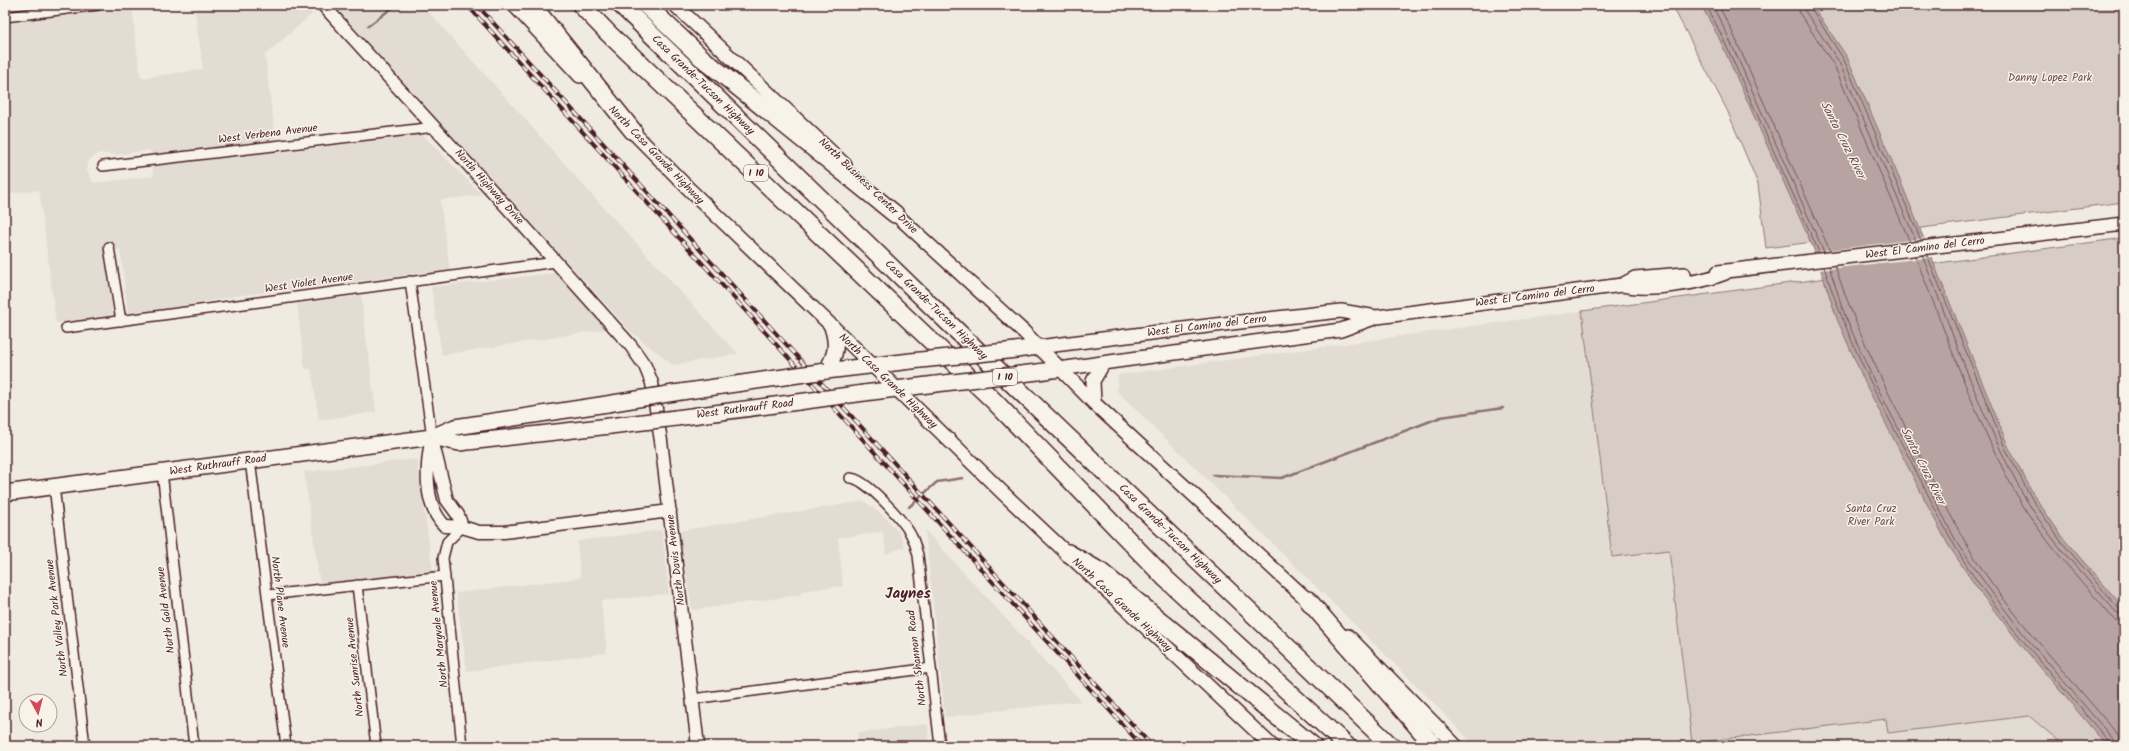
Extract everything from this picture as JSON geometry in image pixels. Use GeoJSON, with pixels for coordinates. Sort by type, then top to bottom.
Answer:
{"type":"FeatureCollection","features":[{"type":"Feature","properties":{"kind":"highway"},"geometry":{"type":"LineString","coordinates":[[532,5],[633,131]]}},
{"type":"Feature","properties":{"kind":"highway","name":"I 10"},"geometry":{"type":"LineString","coordinates":[[581,5],[608,33],[994,401],[1166,579],[1347,746]]}},
{"type":"Feature","properties":{"kind":"highway","name":"Casa Grande-Tucson Highway"},"geometry":{"type":"LineString","coordinates":[[621,5],[956,330],[1391,746]]}},
{"type":"Feature","properties":{"kind":"highway"},"geometry":{"type":"LineString","coordinates":[[646,5],[702,58],[895,214]]}},
{"type":"Feature","properties":{"kind":"highway"},"geometry":{"type":"LineString","coordinates":[[1068,554],[1101,572],[1312,746]]}},
{"type":"Feature","properties":{"kind":"highway"},"geometry":{"type":"LineString","coordinates":[[1308,600],[1434,746]]}},
{"type":"Feature","properties":{"kind":"main road","name":"North Casa Grande Highway"},"geometry":{"type":"LineString","coordinates":[[514,5],[690,190],[1068,554],[1272,746]]}},
{"type":"Feature","properties":{"kind":"main road","name":"North Business Center Drive"},"geometry":{"type":"LineString","coordinates":[[675,5],[816,136],[895,214],[1024,332],[1059,369]]}},
{"type":"Feature","properties":{"kind":"main road","name":"West El Camino del Cerro"},"geometry":{"type":"LineString","coordinates":[[1059,369],[1341,330],[1377,317],[1622,285],[1636,288],[1655,286],[1710,279],[1725,273],[1805,262],[2124,224]]}},
{"type":"Feature","properties":{"kind":"main road","name":"West El Camino del Cerro"},"geometry":{"type":"LineString","coordinates":[[1038,347],[1341,311],[1377,317]]}},
{"type":"Feature","properties":{"kind":"main road"},"geometry":{"type":"LineString","coordinates":[[831,368],[836,352],[836,338],[832,328]]}},
{"type":"Feature","properties":{"kind":"main road","name":"West Ruthrauff Road"},"geometry":{"type":"LineString","coordinates":[[5,493],[432,437],[455,427],[777,378],[831,368],[1038,347]]}},
{"type":"Feature","properties":{"kind":"main road"},"geometry":{"type":"LineString","coordinates":[[1094,403],[1093,381],[1103,364]]}},
{"type":"Feature","properties":{"kind":"main road"},"geometry":{"type":"LineString","coordinates":[[1059,369],[1365,652],[1456,746]]}},
{"type":"Feature","properties":{"kind":"main road","name":"West Ruthrauff Road"},"geometry":{"type":"LineString","coordinates":[[432,437],[459,443],[676,418],[1059,369]]}},
{"type":"Feature","properties":{"kind":"street"},"geometry":{"type":"LineString","coordinates":[[5,17],[98,5]]}},
{"type":"Feature","properties":{"kind":"street","name":"North Highway Drive"},"geometry":{"type":"LineString","coordinates":[[322,5],[435,127],[556,262],[630,346],[649,374]]}},
{"type":"Feature","properties":{"kind":"street","name":"West Verbena Avenue"},"geometry":{"type":"LineString","coordinates":[[103,166],[435,127]]}},
{"type":"Feature","properties":{"kind":"street"},"geometry":{"type":"LineString","coordinates":[[109,247],[121,321]]}},
{"type":"Feature","properties":{"kind":"street","name":"West Violet Avenue"},"geometry":{"type":"LineString","coordinates":[[66,328],[556,262]]}},
{"type":"Feature","properties":{"kind":"street"},"geometry":{"type":"LineString","coordinates":[[410,281],[432,437],[447,500],[458,515],[462,527]]}},
{"type":"Feature","properties":{"kind":"street","name":"North Davis Avenue"},"geometry":{"type":"LineString","coordinates":[[649,374],[652,383],[660,433],[698,746]]}},
{"type":"Feature","properties":{"kind":"street"},"geometry":{"type":"LineString","coordinates":[[432,437],[427,463],[434,510],[439,520],[445,526],[462,527],[479,532],[504,532],[670,511]]}},
{"type":"Feature","properties":{"kind":"street","name":"North Plane Avenue"},"geometry":{"type":"LineString","coordinates":[[250,460],[286,746]]}},
{"type":"Feature","properties":{"kind":"street","name":"North Gold Avenue"},"geometry":{"type":"LineString","coordinates":[[162,472],[194,746]]}},
{"type":"Feature","properties":{"kind":"street","name":"North Shannon Road"},"geometry":{"type":"LineString","coordinates":[[850,478],[856,478],[866,485],[903,522],[912,537],[918,555],[940,746]]}},
{"type":"Feature","properties":{"kind":"street","name":"North Valley Park Avenue"},"geometry":{"type":"LineString","coordinates":[[54,486],[85,746]]}},
{"type":"Feature","properties":{"kind":"street","name":"North Maryvale Avenue"},"geometry":{"type":"LineString","coordinates":[[462,527],[446,545],[443,558],[462,746]]}},
{"type":"Feature","properties":{"kind":"street"},"geometry":{"type":"LineString","coordinates":[[267,595],[445,576]]}},
{"type":"Feature","properties":{"kind":"street","name":"North Sunrise Avenue"},"geometry":{"type":"LineString","coordinates":[[357,585],[376,746]]}},
{"type":"Feature","properties":{"kind":"street"},"geometry":{"type":"LineString","coordinates":[[692,699],[931,668]]}},
{"type":"Feature","properties":{"kind":"shaded area"},"geometry":{"type":"Polygon","coordinates":[[[194,5],[303,5],[312,14],[265,55],[277,153],[422,134],[482,195],[440,200],[450,270],[235,296],[173,308],[128,314],[120,249],[104,252],[113,317],[56,323],[39,190],[5,194],[5,23],[132,6],[141,78],[203,69],[194,5]],[[150,150],[116,155],[99,153],[89,160],[87,170],[93,183],[154,176],[150,150]]]}},
{"type":"Feature","properties":{"kind":"shaded area"},"geometry":{"type":"Polygon","coordinates":[[[334,5],[427,5],[424,7],[583,185],[738,354],[673,365],[629,330],[334,5]]]}},
{"type":"Feature","properties":{"kind":"shaded area"},"geometry":{"type":"Polygon","coordinates":[[[555,273],[607,329],[442,355],[431,287],[555,273]]]}},
{"type":"Feature","properties":{"kind":"shaded area"},"geometry":{"type":"Polygon","coordinates":[[[361,295],[376,412],[319,420],[311,369],[305,369],[297,304],[361,295]]]}},
{"type":"Feature","properties":{"kind":"shaded area"},"geometry":{"type":"Polygon","coordinates":[[[1582,311],[1611,557],[1669,550],[1692,742],[1886,719],[1888,733],[2029,716],[2065,746],[1693,746],[1692,743],[1665,746],[1475,746],[1420,689],[1117,391],[1118,375],[1582,311]]]}},
{"type":"Feature","properties":{"kind":"shaded area"},"geometry":{"type":"Polygon","coordinates":[[[417,459],[433,572],[320,585],[304,472],[417,459]]]}},
{"type":"Feature","properties":{"kind":"shaded area"},"geometry":{"type":"Polygon","coordinates":[[[864,501],[887,519],[899,532],[905,547],[886,554],[883,532],[838,538],[843,586],[801,591],[801,595],[692,610],[678,531],[864,501]]]}},
{"type":"Feature","properties":{"kind":"shaded area"},"geometry":{"type":"Polygon","coordinates":[[[662,530],[669,594],[601,601],[607,653],[467,671],[456,593],[580,578],[577,541],[662,530]]]}},
{"type":"Feature","properties":{"kind":"shaded area"},"geometry":{"type":"Polygon","coordinates":[[[925,530],[1081,701],[945,717],[925,530]]]}},
{"type":"Feature","properties":{"kind":"shaded area"},"geometry":{"type":"Polygon","coordinates":[[[928,724],[929,746],[859,746],[857,733],[928,724]]]}},
{"type":"Feature","properties":{"kind":"green space","name":"Danny Lopez Park"},"geometry":{"type":"Polygon","coordinates":[[[1672,5],[2124,5],[2124,202],[1766,248],[1758,184],[1727,110],[1672,5]]]}},
{"type":"Feature","properties":{"kind":"green space","name":"Santa Cruz River Park"},"geometry":{"type":"Polygon","coordinates":[[[2124,238],[2124,746],[2065,746],[2029,716],[1888,733],[1886,719],[1692,743],[1669,550],[1612,557],[1582,311],[2124,238]]]}},
{"type":"Feature","properties":{"kind":"water","name":"Santa Cruz River"},"geometry":{"type":"Polygon","coordinates":[[[1701,5],[1812,5],[1847,57],[1900,180],[2008,446],[2035,497],[2063,538],[2124,608],[2124,746],[2107,746],[2018,641],[1979,591],[1947,543],[1866,385],[1837,319],[1815,252],[1718,36],[1701,5]]]}},
{"type":"Feature","properties":{"kind":"pier"},"geometry":{"type":"Polygon","coordinates":[[[1926,238],[1934,257],[1819,270],[1813,252],[1926,238]]]}},
{"type":"Feature","properties":{"kind":"waterway"},"geometry":{"type":"LineString","coordinates":[[368,26],[396,5]]}},
{"type":"Feature","properties":{"kind":"waterway"},"geometry":{"type":"LineString","coordinates":[[1213,475],[1282,478],[1441,417],[1503,408]]}},
{"type":"Feature","properties":{"kind":"waterway"},"geometry":{"type":"LineString","coordinates":[[909,507],[937,482],[963,478]]}},
{"type":"Feature","properties":{"kind":"railway"},"geometry":{"type":"LineString","coordinates":[[467,5],[1142,746]]}},
{"type":"Feature","properties":{"kind":"railway"},"geometry":{"type":"LineString","coordinates":[[477,5],[1152,746]]}},
{"type":"Feature","properties":{"kind":"district","name":"Jaynes"},"geometry":{"type":"Point","coordinates":[908,594]}}]}
